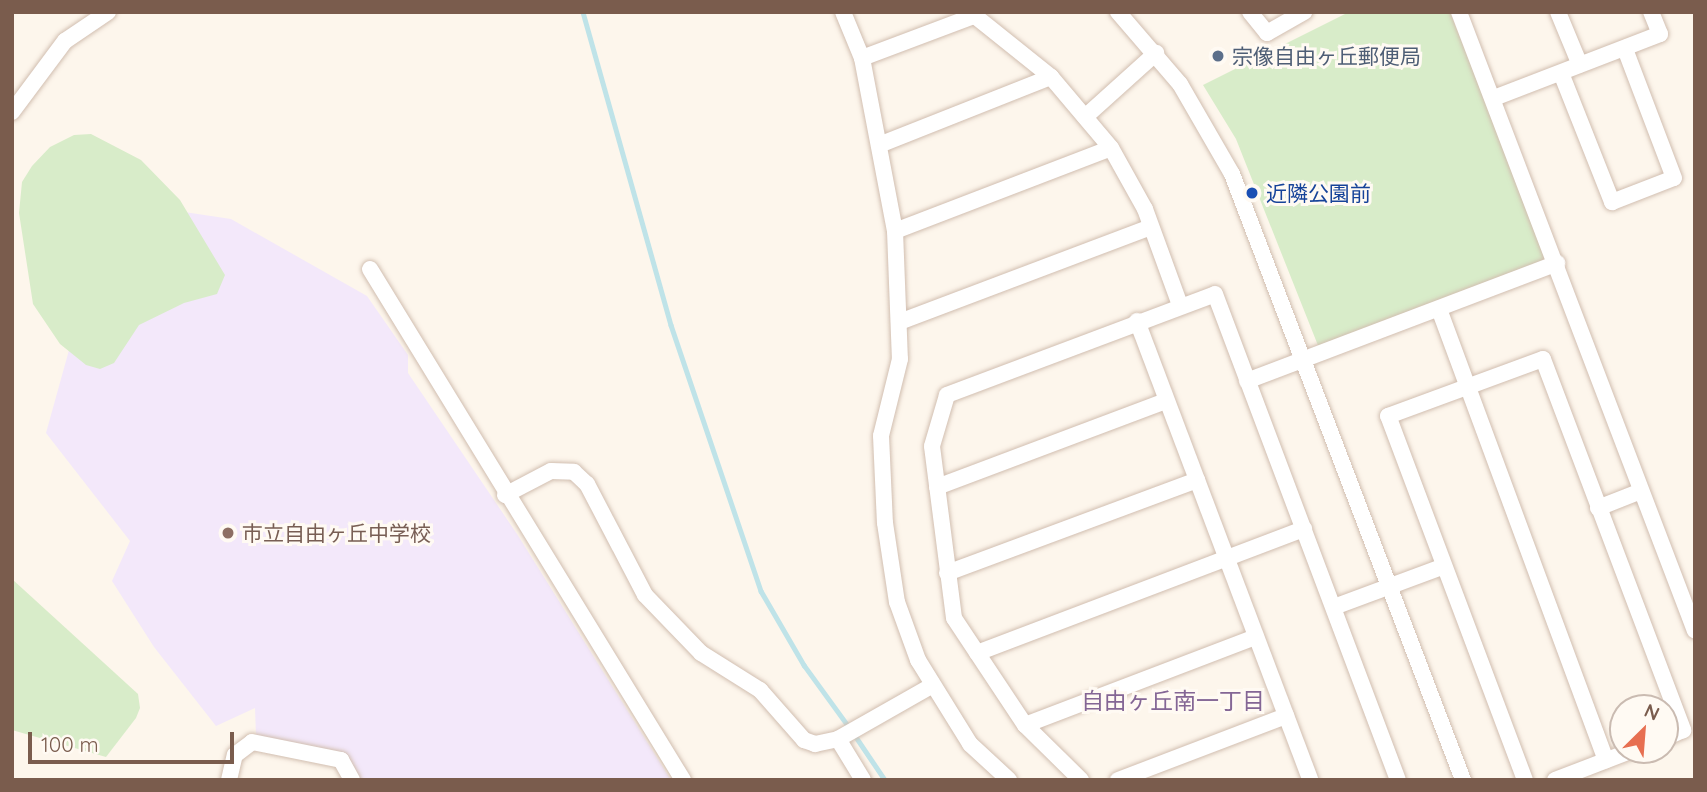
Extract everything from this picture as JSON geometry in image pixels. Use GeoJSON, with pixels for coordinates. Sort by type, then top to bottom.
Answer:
{"type":"FeatureCollection","features":[{"type":"Feature","properties":{"kind":"street"},"geometry":{"type":"LineString","coordinates":[[12,111],[65,41],[108,12]]}},
{"type":"Feature","properties":{"kind":"street"},"geometry":{"type":"LineString","coordinates":[[843,12],[862,58],[895,231],[902,321],[900,359],[881,436],[885,523],[906,635],[970,744],[1009,780]]}},
{"type":"Feature","properties":{"kind":"street"},"geometry":{"type":"LineString","coordinates":[[1118,12],[1156,53],[1222,153],[1304,360],[1463,780]]}},
{"type":"Feature","properties":{"kind":"street"},"geometry":{"type":"LineString","coordinates":[[1250,12],[1267,33],[1304,12]]}},
{"type":"Feature","properties":{"kind":"street"},"geometry":{"type":"LineString","coordinates":[[1459,12],[1557,263],[1695,631]]}},
{"type":"Feature","properties":{"kind":"street"},"geometry":{"type":"LineString","coordinates":[[1559,12],[1580,65]]}},
{"type":"Feature","properties":{"kind":"street"},"geometry":{"type":"LineString","coordinates":[[1494,98],[1660,34],[1651,12]]}},
{"type":"Feature","properties":{"kind":"street"},"geometry":{"type":"LineString","coordinates":[[862,58],[972,14],[1051,77],[1111,148],[1151,227],[1180,304]]}},
{"type":"Feature","properties":{"kind":"street"},"geometry":{"type":"LineString","coordinates":[[1561,73],[1612,202],[1674,178],[1625,49]]}},
{"type":"Feature","properties":{"kind":"street"},"geometry":{"type":"LineString","coordinates":[[1085,117],[1156,53]]}},
{"type":"Feature","properties":{"kind":"street"},"geometry":{"type":"LineString","coordinates":[[879,145],[1051,77]]}},
{"type":"Feature","properties":{"kind":"street"},"geometry":{"type":"LineString","coordinates":[[895,231],[1111,148]]}},
{"type":"Feature","properties":{"kind":"street"},"geometry":{"type":"LineString","coordinates":[[902,321],[1151,227]]}},
{"type":"Feature","properties":{"kind":"street"},"geometry":{"type":"LineString","coordinates":[[1247,381],[1557,263]]}},
{"type":"Feature","properties":{"kind":"street"},"geometry":{"type":"LineString","coordinates":[[370,269],[505,495],[683,780]]}},
{"type":"Feature","properties":{"kind":"street"},"geometry":{"type":"LineString","coordinates":[[1082,780],[1025,724],[954,618],[932,446],[947,395],[1180,304],[1215,294],[1398,780]]}},
{"type":"Feature","properties":{"kind":"street"},"geometry":{"type":"LineString","coordinates":[[1439,309],[1465,386],[1606,760]]}},
{"type":"Feature","properties":{"kind":"street"},"geometry":{"type":"LineString","coordinates":[[1137,321],[1310,780]]}},
{"type":"Feature","properties":{"kind":"street"},"geometry":{"type":"LineString","coordinates":[[1525,780],[1388,416],[1543,359],[1669,694]]}},
{"type":"Feature","properties":{"kind":"street"},"geometry":{"type":"LineString","coordinates":[[937,486],[1166,401]]}},
{"type":"Feature","properties":{"kind":"street"},"geometry":{"type":"LineString","coordinates":[[505,495],[551,471],[574,472],[587,484],[629,573],[690,642],[760,690],[804,740],[815,744],[838,739],[933,685]]}},
{"type":"Feature","properties":{"kind":"street"},"geometry":{"type":"LineString","coordinates":[[947,573],[1196,480]]}},
{"type":"Feature","properties":{"kind":"street"},"geometry":{"type":"LineString","coordinates":[[1598,508],[1641,491]]}},
{"type":"Feature","properties":{"kind":"street"},"geometry":{"type":"LineString","coordinates":[[977,653],[1304,529]]}},
{"type":"Feature","properties":{"kind":"street"},"geometry":{"type":"LineString","coordinates":[[1334,607],[1444,566]]}},
{"type":"Feature","properties":{"kind":"street"},"geometry":{"type":"LineString","coordinates":[[1025,724],[1256,637]]}},
{"type":"Feature","properties":{"kind":"street"},"geometry":{"type":"LineString","coordinates":[[1118,780],[1286,716]]}},
{"type":"Feature","properties":{"kind":"street"},"geometry":{"type":"LineString","coordinates":[[838,739],[863,780]]}},
{"type":"Feature","properties":{"kind":"street"},"geometry":{"type":"LineString","coordinates":[[229,780],[235,755],[252,742],[341,760],[352,780]]}},
{"type":"Feature","properties":{"kind":"street"},"geometry":{"type":"LineString","coordinates":[[1555,780],[1609,759]]}},
{"type":"Feature","properties":{"kind":"shaded area"},"geometry":{"type":"Polygon","coordinates":[[[151,207],[231,219],[367,296],[408,355],[408,373],[517,534],[671,780],[359,780],[346,754],[256,736],[255,708],[216,726],[154,647],[112,581],[130,541],[46,433],[84,296],[151,207]]]}},
{"type":"Feature","properties":{"kind":"green space"},"geometry":{"type":"Polygon","coordinates":[[[1349,12],[1450,12],[1546,256],[1542,263],[1319,348],[1236,139],[1203,85],[1349,12]]]}},
{"type":"Feature","properties":{"kind":"green space"},"geometry":{"type":"Polygon","coordinates":[[[91,134],[141,160],[180,200],[225,275],[217,294],[184,303],[139,325],[114,363],[100,369],[86,365],[60,344],[33,304],[19,213],[22,182],[32,166],[50,147],[74,135],[91,134]]]}},
{"type":"Feature","properties":{"kind":"green space"},"geometry":{"type":"Polygon","coordinates":[[[12,579],[138,694],[140,708],[136,718],[106,757],[12,730],[12,579]]]}},
{"type":"Feature","properties":{"kind":"waterway"},"geometry":{"type":"LineString","coordinates":[[583,12],[671,325],[761,591],[804,665],[849,727]]}},
{"type":"Feature","properties":{"kind":"waterway"},"geometry":{"type":"LineString","coordinates":[[854,734],[885,780]]}},
{"type":"Feature","properties":{"kind":"place","name":"宗像自由ヶ丘郵便局"},"geometry":{"type":"Point","coordinates":[1218,56]}},
{"type":"Feature","properties":{"kind":"place","name":"近隣公園前"},"geometry":{"type":"Point","coordinates":[1252,193]}},
{"type":"Feature","properties":{"kind":"place","name":"市立自由ヶ丘中学校"},"geometry":{"type":"Point","coordinates":[228,533]}},
{"type":"Feature","properties":{"kind":"district","name":"自由ヶ丘南一丁目"},"geometry":{"type":"Point","coordinates":[1173,701]}}]}
